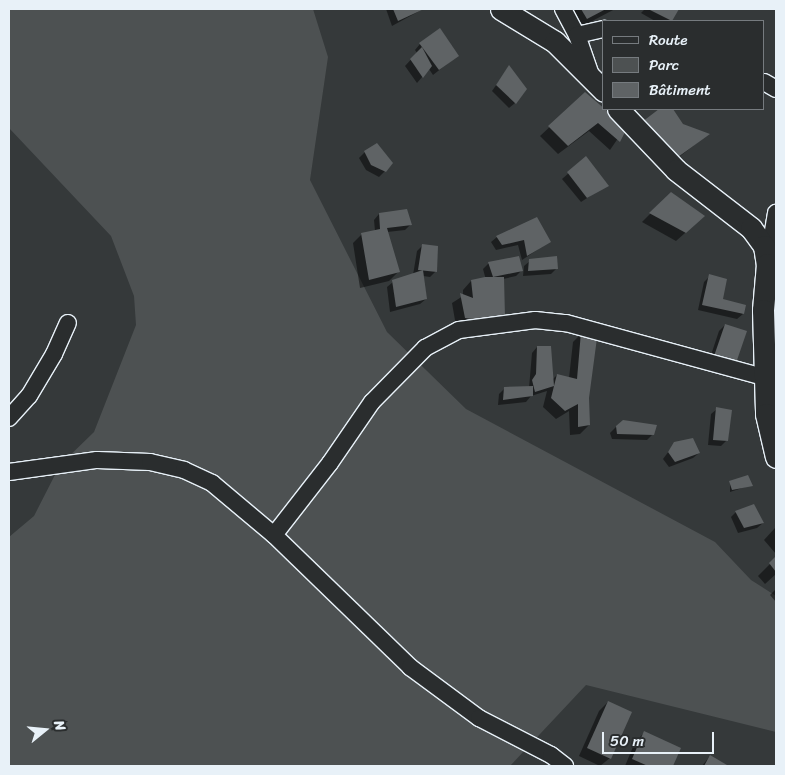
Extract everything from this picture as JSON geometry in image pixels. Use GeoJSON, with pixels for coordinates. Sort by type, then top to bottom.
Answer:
{"type":"FeatureCollection","features":[{"type":"Feature","properties":{"kind":"street"},"geometry":{"type":"LineString","coordinates":[[501,9],[555,42],[598,85]]}},
{"type":"Feature","properties":{"kind":"street"},"geometry":{"type":"LineString","coordinates":[[563,9],[577,35],[598,85]]}},
{"type":"Feature","properties":{"kind":"street"},"geometry":{"type":"LineString","coordinates":[[577,35],[602,29]]}},
{"type":"Feature","properties":{"kind":"street"},"geometry":{"type":"LineString","coordinates":[[765,83],[776,89]]}},
{"type":"Feature","properties":{"kind":"street"},"geometry":{"type":"LineString","coordinates":[[619,110],[676,170],[751,228],[764,246],[767,264]]}},
{"type":"Feature","properties":{"kind":"street"},"geometry":{"type":"LineString","coordinates":[[775,219],[767,264],[763,310],[766,414],[776,457]]}},
{"type":"Feature","properties":{"kind":"street"},"geometry":{"type":"LineString","coordinates":[[274,535],[330,463],[372,402],[425,348],[459,330],[535,320],[566,323],[764,377]]}},
{"type":"Feature","properties":{"kind":"street"},"geometry":{"type":"LineString","coordinates":[[9,418],[29,396],[54,354],[68,323]]}},
{"type":"Feature","properties":{"kind":"street"},"geometry":{"type":"LineString","coordinates":[[9,472],[97,460],[150,462],[184,470],[212,483],[274,535],[410,667],[479,718],[551,755],[564,766]]}},
{"type":"Feature","properties":{"kind":"green space"},"geometry":{"type":"Polygon","coordinates":[[[9,9],[313,9],[328,57],[310,180],[387,332],[466,409],[715,542],[751,580],[776,596],[776,732],[586,685],[510,766],[9,766],[9,537],[34,516],[60,465],[94,432],[136,325],[134,296],[111,236],[9,128],[9,9]]]}},
{"type":"Feature","properties":{"kind":"building"},"geometry":{"type":"Polygon","coordinates":[[[393,9],[424,9],[398,21],[393,9]]]}},
{"type":"Feature","properties":{"kind":"building"},"geometry":{"type":"Polygon","coordinates":[[[581,9],[606,9],[587,19],[581,9]]]}},
{"type":"Feature","properties":{"kind":"building"},"geometry":{"type":"Polygon","coordinates":[[[648,9],[679,9],[673,20],[648,9]]]}},
{"type":"Feature","properties":{"kind":"building"},"geometry":{"type":"Polygon","coordinates":[[[440,28],[459,56],[439,70],[419,43],[440,28]]]}},
{"type":"Feature","properties":{"kind":"building"},"geometry":{"type":"Polygon","coordinates":[[[422,47],[432,66],[423,78],[410,59],[422,47]]]}},
{"type":"Feature","properties":{"kind":"building"},"geometry":{"type":"Polygon","coordinates":[[[509,65],[527,89],[516,104],[496,85],[509,65]]]}},
{"type":"Feature","properties":{"kind":"building"},"geometry":{"type":"Polygon","coordinates":[[[585,92],[602,107],[602,110],[606,110],[627,128],[620,142],[598,123],[568,146],[548,126],[585,92]]]}},
{"type":"Feature","properties":{"kind":"building"},"geometry":{"type":"Polygon","coordinates":[[[658,110],[674,110],[683,124],[710,134],[678,157],[642,122],[658,110]]]}},
{"type":"Feature","properties":{"kind":"building"},"geometry":{"type":"Polygon","coordinates":[[[377,143],[393,163],[386,172],[371,165],[364,151],[377,143]]]}},
{"type":"Feature","properties":{"kind":"building"},"geometry":{"type":"Polygon","coordinates":[[[586,156],[609,186],[587,198],[567,172],[586,156]]]}},
{"type":"Feature","properties":{"kind":"building"},"geometry":{"type":"Polygon","coordinates":[[[671,192],[705,216],[686,233],[649,213],[671,192]]]}},
{"type":"Feature","properties":{"kind":"building"},"geometry":{"type":"Polygon","coordinates":[[[407,209],[412,225],[387,228],[400,272],[369,280],[361,233],[380,229],[379,213],[407,209]]]}},
{"type":"Feature","properties":{"kind":"building"},"geometry":{"type":"Polygon","coordinates":[[[537,217],[551,242],[527,256],[524,240],[502,245],[496,236],[537,217]]]}},
{"type":"Feature","properties":{"kind":"building"},"geometry":{"type":"Polygon","coordinates":[[[422,244],[438,246],[437,272],[418,270],[422,244]]]}},
{"type":"Feature","properties":{"kind":"building"},"geometry":{"type":"Polygon","coordinates":[[[519,256],[523,271],[493,277],[488,262],[519,256]]]}},
{"type":"Feature","properties":{"kind":"building"},"geometry":{"type":"Polygon","coordinates":[[[557,256],[558,269],[528,271],[529,259],[557,256]]]}},
{"type":"Feature","properties":{"kind":"building"},"geometry":{"type":"Polygon","coordinates":[[[423,270],[427,299],[396,307],[392,280],[423,270]]]}},
{"type":"Feature","properties":{"kind":"building"},"geometry":{"type":"Polygon","coordinates":[[[709,274],[727,279],[723,299],[746,305],[744,314],[702,305],[709,274]]]}},
{"type":"Feature","properties":{"kind":"building"},"geometry":{"type":"Polygon","coordinates":[[[485,277],[504,277],[505,317],[486,321],[465,318],[460,293],[473,298],[471,280],[485,277]]]}},
{"type":"Feature","properties":{"kind":"building"},"geometry":{"type":"Polygon","coordinates":[[[725,324],[747,331],[735,366],[713,359],[725,324]]]}},
{"type":"Feature","properties":{"kind":"building"},"geometry":{"type":"Polygon","coordinates":[[[581,332],[597,338],[589,398],[590,425],[578,427],[578,404],[565,411],[551,398],[557,374],[577,379],[581,332]]]}},
{"type":"Feature","properties":{"kind":"building"},"geometry":{"type":"Polygon","coordinates":[[[537,346],[551,346],[554,386],[535,392],[532,380],[536,374],[537,346]]]}},
{"type":"Feature","properties":{"kind":"building"},"geometry":{"type":"Polygon","coordinates":[[[533,386],[533,396],[503,400],[504,387],[533,386]]]}},
{"type":"Feature","properties":{"kind":"building"},"geometry":{"type":"Polygon","coordinates":[[[716,407],[732,410],[728,441],[713,440],[716,407]]]}},
{"type":"Feature","properties":{"kind":"building"},"geometry":{"type":"Polygon","coordinates":[[[623,420],[657,425],[654,435],[617,434],[616,426],[623,420]]]}},
{"type":"Feature","properties":{"kind":"building"},"geometry":{"type":"Polygon","coordinates":[[[693,438],[700,453],[675,462],[668,452],[674,442],[693,438]]]}},
{"type":"Feature","properties":{"kind":"building"},"geometry":{"type":"Polygon","coordinates":[[[748,475],[753,486],[732,490],[729,481],[748,475]]]}},
{"type":"Feature","properties":{"kind":"building"},"geometry":{"type":"Polygon","coordinates":[[[754,504],[764,523],[744,528],[735,511],[754,504]]]}},
{"type":"Feature","properties":{"kind":"building"},"geometry":{"type":"Polygon","coordinates":[[[776,556],[776,572],[769,563],[776,556]]]}},
{"type":"Feature","properties":{"kind":"building"},"geometry":{"type":"Polygon","coordinates":[[[608,701],[632,712],[611,759],[587,748],[608,701]]]}},
{"type":"Feature","properties":{"kind":"building"},"geometry":{"type":"Polygon","coordinates":[[[644,731],[681,748],[673,766],[648,766],[632,759],[644,731]]]}},
{"type":"Feature","properties":{"kind":"building"},"geometry":{"type":"Polygon","coordinates":[[[710,755],[727,765],[727,766],[704,766],[710,755]]]}}]}
